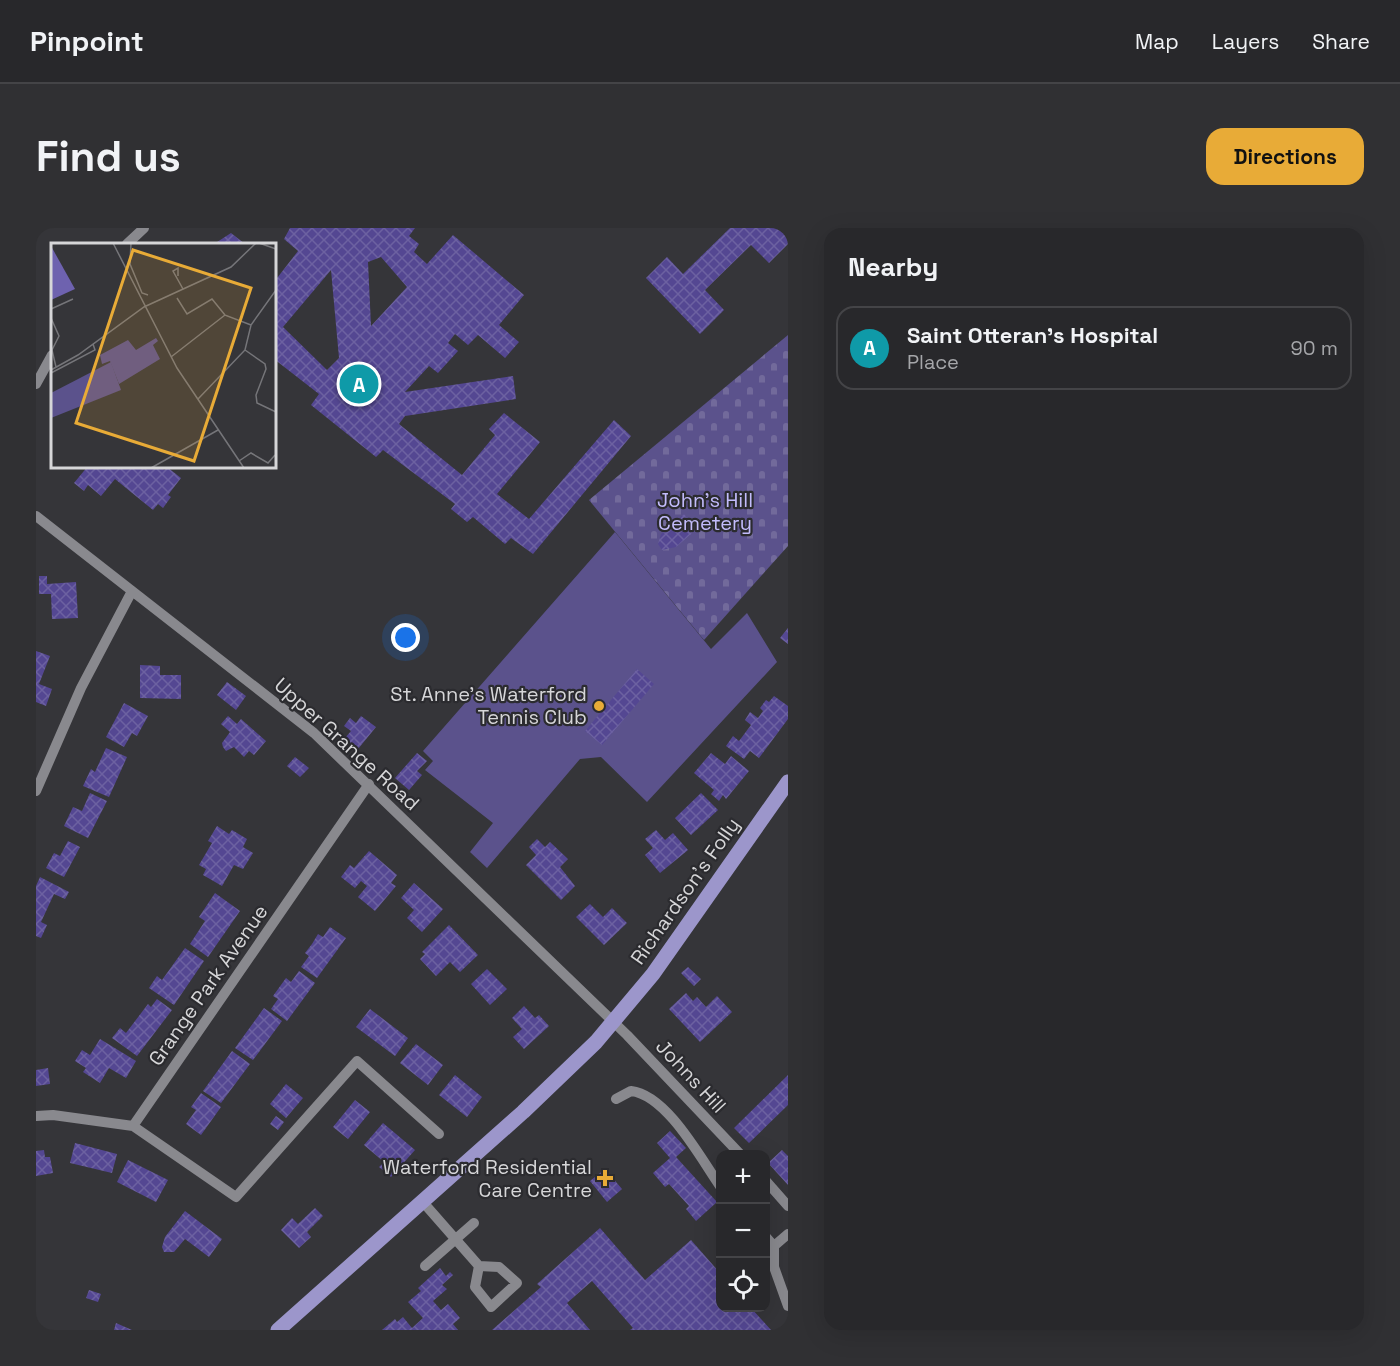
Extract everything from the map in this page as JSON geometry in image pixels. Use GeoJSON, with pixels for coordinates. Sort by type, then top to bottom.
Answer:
{"type":"FeatureCollection","features":[{"type":"Feature","properties":{"kind":"main road","name":"Richardson's Folly"},"geometry":{"type":"LineString","coordinates":[[278,1330],[554,1084],[614,1022],[664,959],[788,782]]}},
{"type":"Feature","properties":{"kind":"street"},"geometry":{"type":"LineString","coordinates":[[128,243],[144,228]]}},
{"type":"Feature","properties":{"kind":"street"},"geometry":{"type":"LineString","coordinates":[[36,384],[51,357]]}},
{"type":"Feature","properties":{"kind":"street","name":"Upper Grange Road"},"geometry":{"type":"LineString","coordinates":[[36,516],[308,728],[369,784],[614,1022]]}},
{"type":"Feature","properties":{"kind":"street"},"geometry":{"type":"LineString","coordinates":[[36,792],[81,688],[132,591]]}},
{"type":"Feature","properties":{"kind":"street","name":"Grange Park Avenue"},"geometry":{"type":"LineString","coordinates":[[133,1126],[369,784]]}},
{"type":"Feature","properties":{"kind":"street","name":"Johns Hill"},"geometry":{"type":"LineString","coordinates":[[614,1022],[735,1150]]}},
{"type":"Feature","properties":{"kind":"street"},"geometry":{"type":"LineString","coordinates":[[36,1116],[53,1115],[133,1126],[236,1197],[357,1061],[438,1134]]}},
{"type":"Feature","properties":{"kind":"street"},"geometry":{"type":"LineString","coordinates":[[616,1099],[631,1091],[643,1094],[652,1100],[688,1136],[716,1180]]}},
{"type":"Feature","properties":{"kind":"street"},"geometry":{"type":"LineString","coordinates":[[770,1186],[788,1206]]}},
{"type":"Feature","properties":{"kind":"street"},"geometry":{"type":"LineString","coordinates":[[422,1201],[478,1266]]}},
{"type":"Feature","properties":{"kind":"street"},"geometry":{"type":"LineString","coordinates":[[424,1266],[474,1223]]}},
{"type":"Feature","properties":{"kind":"street"},"geometry":{"type":"LineString","coordinates":[[774,1246],[788,1234]]}},
{"type":"Feature","properties":{"kind":"street"},"geometry":{"type":"LineString","coordinates":[[770,1242],[774,1246],[774,1267],[788,1306]]}},
{"type":"Feature","properties":{"kind":"green space","name":"John's Hill Cemetery"},"geometry":{"type":"Polygon","coordinates":[[[788,335],[788,546],[704,640],[589,500],[788,335]]]}},
{"type":"Feature","properties":{"kind":"green space","name":"St. Anne's Waterford Tennis Club"},"geometry":{"type":"Polygon","coordinates":[[[615,532],[711,649],[747,613],[777,662],[647,802],[601,757],[580,759],[487,868],[470,852],[493,823],[425,770],[433,761],[423,751],[615,532]]]}},
{"type":"Feature","properties":{"kind":"building"},"geometry":{"type":"Polygon","coordinates":[[[290,228],[415,228],[409,236],[419,244],[414,252],[427,264],[453,235],[524,295],[499,325],[519,342],[505,358],[478,335],[468,345],[455,334],[448,343],[458,351],[438,373],[429,366],[405,392],[513,376],[516,399],[405,416],[399,424],[462,475],[495,435],[489,429],[504,413],[540,442],[497,494],[529,519],[614,420],[631,436],[533,554],[511,538],[505,544],[473,517],[467,522],[451,509],[455,504],[383,450],[376,457],[311,405],[319,394],[276,361],[276,279],[298,251],[284,239],[290,228]],[[381,257],[368,262],[371,326],[407,287],[381,257]],[[331,270],[283,327],[327,370],[339,358],[331,270]]]}},
{"type":"Feature","properties":{"kind":"building"},"geometry":{"type":"Polygon","coordinates":[[[730,228],[781,228],[788,236],[788,244],[769,263],[751,245],[705,290],[724,310],[700,334],[646,278],[667,257],[683,274],[730,228]]]}},
{"type":"Feature","properties":{"kind":"building"},"geometry":{"type":"Polygon","coordinates":[[[231,233],[244,243],[216,243],[231,233]]]}},
{"type":"Feature","properties":{"kind":"building"},"geometry":{"type":"Polygon","coordinates":[[[86,468],[162,468],[164,470],[168,468],[181,478],[168,495],[171,497],[163,508],[158,504],[153,510],[115,479],[101,496],[88,485],[84,491],[74,483],[86,468]]]}},
{"type":"Feature","properties":{"kind":"building"},"geometry":{"type":"Polygon","coordinates":[[[684,514],[697,529],[676,547],[662,550],[658,544],[661,534],[684,514]]]}},
{"type":"Feature","properties":{"kind":"building"},"geometry":{"type":"Polygon","coordinates":[[[39,576],[47,576],[47,584],[76,582],[78,618],[52,619],[51,594],[39,594],[39,576]]]}},
{"type":"Feature","properties":{"kind":"building"},"geometry":{"type":"Polygon","coordinates":[[[788,628],[788,644],[780,638],[788,628]]]}},
{"type":"Feature","properties":{"kind":"building"},"geometry":{"type":"Polygon","coordinates":[[[36,651],[50,656],[39,684],[52,689],[46,706],[36,702],[36,651]]]}},
{"type":"Feature","properties":{"kind":"building"},"geometry":{"type":"Polygon","coordinates":[[[140,665],[160,666],[160,675],[181,675],[181,699],[140,698],[140,665]]]}},
{"type":"Feature","properties":{"kind":"building"},"geometry":{"type":"Polygon","coordinates":[[[637,669],[654,684],[602,745],[585,731],[637,669]]]}},
{"type":"Feature","properties":{"kind":"building"},"geometry":{"type":"Polygon","coordinates":[[[227,682],[246,696],[236,710],[217,695],[227,682]]]}},
{"type":"Feature","properties":{"kind":"building"},"geometry":{"type":"Polygon","coordinates":[[[774,696],[788,706],[788,719],[759,758],[750,751],[744,759],[726,746],[733,736],[739,741],[751,725],[745,720],[750,712],[758,718],[763,711],[760,708],[766,700],[769,702],[774,696]]]}},
{"type":"Feature","properties":{"kind":"building"},"geometry":{"type":"Polygon","coordinates":[[[124,703],[148,716],[137,736],[132,733],[124,747],[106,737],[124,703]]]}},
{"type":"Feature","properties":{"kind":"building"},"geometry":{"type":"Polygon","coordinates":[[[228,716],[237,724],[241,719],[266,741],[254,755],[249,751],[244,757],[234,747],[226,751],[223,747],[222,743],[230,732],[221,724],[228,716]]]}},
{"type":"Feature","properties":{"kind":"building"},"geometry":{"type":"Polygon","coordinates":[[[361,716],[376,727],[358,749],[345,738],[351,731],[344,726],[350,718],[356,723],[361,716]]]}},
{"type":"Feature","properties":{"kind":"building"},"geometry":{"type":"Polygon","coordinates":[[[106,748],[127,757],[109,797],[83,786],[91,769],[95,772],[106,748]]]}},
{"type":"Feature","properties":{"kind":"building"},"geometry":{"type":"Polygon","coordinates":[[[417,753],[427,761],[417,771],[422,775],[409,790],[395,778],[417,753]]]}},
{"type":"Feature","properties":{"kind":"building"},"geometry":{"type":"Polygon","coordinates":[[[711,753],[725,764],[731,756],[749,771],[726,799],[723,795],[719,801],[711,794],[714,790],[694,773],[711,753]]]}},
{"type":"Feature","properties":{"kind":"building"},"geometry":{"type":"Polygon","coordinates":[[[295,757],[309,768],[300,777],[287,766],[295,757]]]}},
{"type":"Feature","properties":{"kind":"building"},"geometry":{"type":"Polygon","coordinates":[[[90,793],[107,801],[88,838],[64,826],[73,807],[82,811],[90,793]]]}},
{"type":"Feature","properties":{"kind":"building"},"geometry":{"type":"Polygon","coordinates":[[[701,793],[718,810],[691,835],[675,818],[701,793]]]}},
{"type":"Feature","properties":{"kind":"building"},"geometry":{"type":"Polygon","coordinates":[[[217,826],[229,834],[232,830],[247,839],[243,847],[253,853],[243,869],[234,865],[222,886],[203,875],[206,869],[199,865],[212,843],[208,841],[217,826]]]}},
{"type":"Feature","properties":{"kind":"building"},"geometry":{"type":"Polygon","coordinates":[[[656,830],[665,840],[673,833],[688,850],[660,873],[645,855],[653,848],[645,839],[656,830]]]}},
{"type":"Feature","properties":{"kind":"building"},"geometry":{"type":"Polygon","coordinates":[[[537,839],[545,847],[550,842],[568,859],[560,867],[575,886],[561,900],[526,865],[536,855],[529,847],[537,839]]]}},
{"type":"Feature","properties":{"kind":"building"},"geometry":{"type":"Polygon","coordinates":[[[68,841],[80,847],[64,877],[46,868],[54,853],[60,856],[68,841]]]}},
{"type":"Feature","properties":{"kind":"building"},"geometry":{"type":"Polygon","coordinates":[[[369,851],[397,875],[391,883],[396,886],[375,911],[358,897],[367,886],[361,881],[355,888],[341,877],[350,865],[354,868],[369,851]]]}},
{"type":"Feature","properties":{"kind":"building"},"geometry":{"type":"Polygon","coordinates":[[[40,877],[69,892],[65,899],[54,894],[41,922],[47,925],[41,938],[36,936],[36,886],[40,877]]]}},
{"type":"Feature","properties":{"kind":"building"},"geometry":{"type":"Polygon","coordinates":[[[414,883],[443,909],[422,932],[407,918],[414,910],[401,898],[414,883]]]}},
{"type":"Feature","properties":{"kind":"building"},"geometry":{"type":"Polygon","coordinates":[[[215,893],[240,911],[208,957],[190,944],[205,921],[199,917],[215,893]]]}},
{"type":"Feature","properties":{"kind":"building"},"geometry":{"type":"Polygon","coordinates":[[[590,904],[603,917],[612,908],[627,923],[604,945],[576,917],[590,904]]]}},
{"type":"Feature","properties":{"kind":"building"},"geometry":{"type":"Polygon","coordinates":[[[449,925],[478,955],[460,972],[450,962],[436,976],[420,959],[425,954],[422,952],[449,925]]]}},
{"type":"Feature","properties":{"kind":"building"},"geometry":{"type":"Polygon","coordinates":[[[330,927],[346,938],[317,978],[301,967],[309,956],[305,953],[318,934],[323,937],[330,927]]]}},
{"type":"Feature","properties":{"kind":"building"},"geometry":{"type":"Polygon","coordinates":[[[185,948],[204,961],[174,1005],[149,988],[157,976],[162,980],[185,948]]]}},
{"type":"Feature","properties":{"kind":"building"},"geometry":{"type":"Polygon","coordinates":[[[688,967],[701,979],[694,986],[681,973],[688,967]]]}},
{"type":"Feature","properties":{"kind":"building"},"geometry":{"type":"Polygon","coordinates":[[[487,969],[507,989],[490,1005],[471,984],[487,969]]]}},
{"type":"Feature","properties":{"kind":"building"},"geometry":{"type":"Polygon","coordinates":[[[299,971],[315,983],[287,1021],[271,1009],[278,999],[273,996],[286,978],[291,982],[299,971]]]}},
{"type":"Feature","properties":{"kind":"building"},"geometry":{"type":"Polygon","coordinates":[[[686,993],[693,1001],[697,997],[706,1007],[717,996],[732,1012],[700,1042],[669,1009],[686,993]]]}},
{"type":"Feature","properties":{"kind":"building"},"geometry":{"type":"Polygon","coordinates":[[[157,999],[172,1010],[137,1056],[112,1038],[120,1028],[126,1033],[148,1004],[151,1007],[157,999]]]}},
{"type":"Feature","properties":{"kind":"building"},"geometry":{"type":"Polygon","coordinates":[[[524,1006],[535,1018],[539,1015],[549,1026],[524,1049],[513,1037],[522,1029],[512,1018],[524,1006]]]}},
{"type":"Feature","properties":{"kind":"building"},"geometry":{"type":"Polygon","coordinates":[[[264,1008],[282,1021],[253,1060],[235,1048],[264,1008]]]}},
{"type":"Feature","properties":{"kind":"building"},"geometry":{"type":"Polygon","coordinates":[[[370,1009],[408,1038],[395,1056],[356,1027],[370,1009]]]}},
{"type":"Feature","properties":{"kind":"building"},"geometry":{"type":"Polygon","coordinates":[[[100,1039],[136,1061],[126,1078],[109,1068],[100,1083],[83,1072],[86,1068],[75,1061],[82,1050],[90,1055],[100,1039]]]}},
{"type":"Feature","properties":{"kind":"building"},"geometry":{"type":"Polygon","coordinates":[[[416,1044],[443,1065],[428,1085],[400,1063],[416,1044]]]}},
{"type":"Feature","properties":{"kind":"building"},"geometry":{"type":"Polygon","coordinates":[[[232,1051],[250,1064],[221,1103],[203,1091],[232,1051]]]}},
{"type":"Feature","properties":{"kind":"building"},"geometry":{"type":"Polygon","coordinates":[[[48,1068],[50,1084],[36,1086],[36,1070],[48,1068]]]}},
{"type":"Feature","properties":{"kind":"building"},"geometry":{"type":"Polygon","coordinates":[[[455,1075],[482,1097],[467,1117],[439,1095],[455,1075]]]}},
{"type":"Feature","properties":{"kind":"building"},"geometry":{"type":"Polygon","coordinates":[[[788,1075],[788,1105],[749,1143],[734,1128],[788,1075]]]}},
{"type":"Feature","properties":{"kind":"building"},"geometry":{"type":"Polygon","coordinates":[[[286,1084],[303,1098],[286,1118],[270,1104],[286,1084]]]}},
{"type":"Feature","properties":{"kind":"building"},"geometry":{"type":"Polygon","coordinates":[[[201,1093],[221,1107],[201,1135],[186,1124],[196,1110],[191,1107],[201,1093]]]}},
{"type":"Feature","properties":{"kind":"building"},"geometry":{"type":"Polygon","coordinates":[[[355,1100],[370,1112],[348,1139],[333,1127],[355,1100]]]}},
{"type":"Feature","properties":{"kind":"building"},"geometry":{"type":"Polygon","coordinates":[[[276,1116],[284,1122],[278,1130],[270,1124],[276,1116]]]}},
{"type":"Feature","properties":{"kind":"building"},"geometry":{"type":"Polygon","coordinates":[[[383,1123],[415,1150],[391,1177],[379,1167],[384,1162],[364,1145],[383,1123]]]}},
{"type":"Feature","properties":{"kind":"building"},"geometry":{"type":"Polygon","coordinates":[[[670,1131],[686,1148],[676,1157],[716,1201],[696,1221],[686,1209],[689,1206],[669,1184],[665,1187],[653,1173],[670,1158],[657,1143],[670,1131]]]}},
{"type":"Feature","properties":{"kind":"building"},"geometry":{"type":"Polygon","coordinates":[[[75,1143],[117,1154],[112,1173],[70,1163],[75,1143]]]}},
{"type":"Feature","properties":{"kind":"building"},"geometry":{"type":"Polygon","coordinates":[[[44,1150],[45,1157],[50,1157],[53,1173],[36,1176],[36,1151],[44,1150]]]}},
{"type":"Feature","properties":{"kind":"building"},"geometry":{"type":"Polygon","coordinates":[[[782,1150],[788,1156],[788,1185],[770,1165],[770,1161],[782,1150]]]}},
{"type":"Feature","properties":{"kind":"building"},"geometry":{"type":"Polygon","coordinates":[[[128,1160],[168,1180],[156,1202],[117,1182],[128,1160]]]}},
{"type":"Feature","properties":{"kind":"building"},"geometry":{"type":"Polygon","coordinates":[[[605,1169],[622,1189],[607,1202],[590,1181],[605,1169]]]}},
{"type":"Feature","properties":{"kind":"building"},"geometry":{"type":"Polygon","coordinates":[[[315,1208],[323,1216],[307,1232],[311,1237],[299,1248],[281,1230],[292,1218],[298,1224],[315,1208]]]}},
{"type":"Feature","properties":{"kind":"building"},"geometry":{"type":"Polygon","coordinates":[[[185,1211],[222,1239],[209,1257],[185,1239],[174,1252],[164,1252],[162,1247],[165,1237],[185,1211]]]}},
{"type":"Feature","properties":{"kind":"building"},"geometry":{"type":"Polygon","coordinates":[[[600,1228],[645,1280],[691,1240],[716,1268],[716,1312],[755,1312],[771,1330],[630,1330],[633,1328],[592,1281],[567,1303],[590,1330],[492,1330],[541,1287],[537,1284],[600,1228]]]}},
{"type":"Feature","properties":{"kind":"building"},"geometry":{"type":"Polygon","coordinates":[[[440,1268],[446,1276],[450,1272],[453,1275],[442,1285],[447,1289],[433,1301],[441,1310],[448,1304],[460,1318],[453,1324],[458,1330],[382,1330],[395,1319],[397,1322],[403,1317],[412,1328],[423,1318],[408,1302],[421,1291],[418,1288],[440,1268]]]}},
{"type":"Feature","properties":{"kind":"building"},"geometry":{"type":"Polygon","coordinates":[[[89,1290],[101,1294],[98,1302],[86,1298],[89,1290]]]}},
{"type":"Feature","properties":{"kind":"building"},"geometry":{"type":"Polygon","coordinates":[[[116,1323],[132,1330],[114,1330],[116,1323]]]}},
{"type":"Feature","properties":{"kind":"place","name":"Saint Otteran's Hospital"},"geometry":{"type":"Point","coordinates":[359,384]}},
{"type":"Feature","properties":{"kind":"place","name":"St. Anne's Waterford Tennis Club"},"geometry":{"type":"Point","coordinates":[599,706]}},
{"type":"Feature","properties":{"kind":"place","name":"Waterford Residential Care Centre"},"geometry":{"type":"Point","coordinates":[605,1178]}}]}
